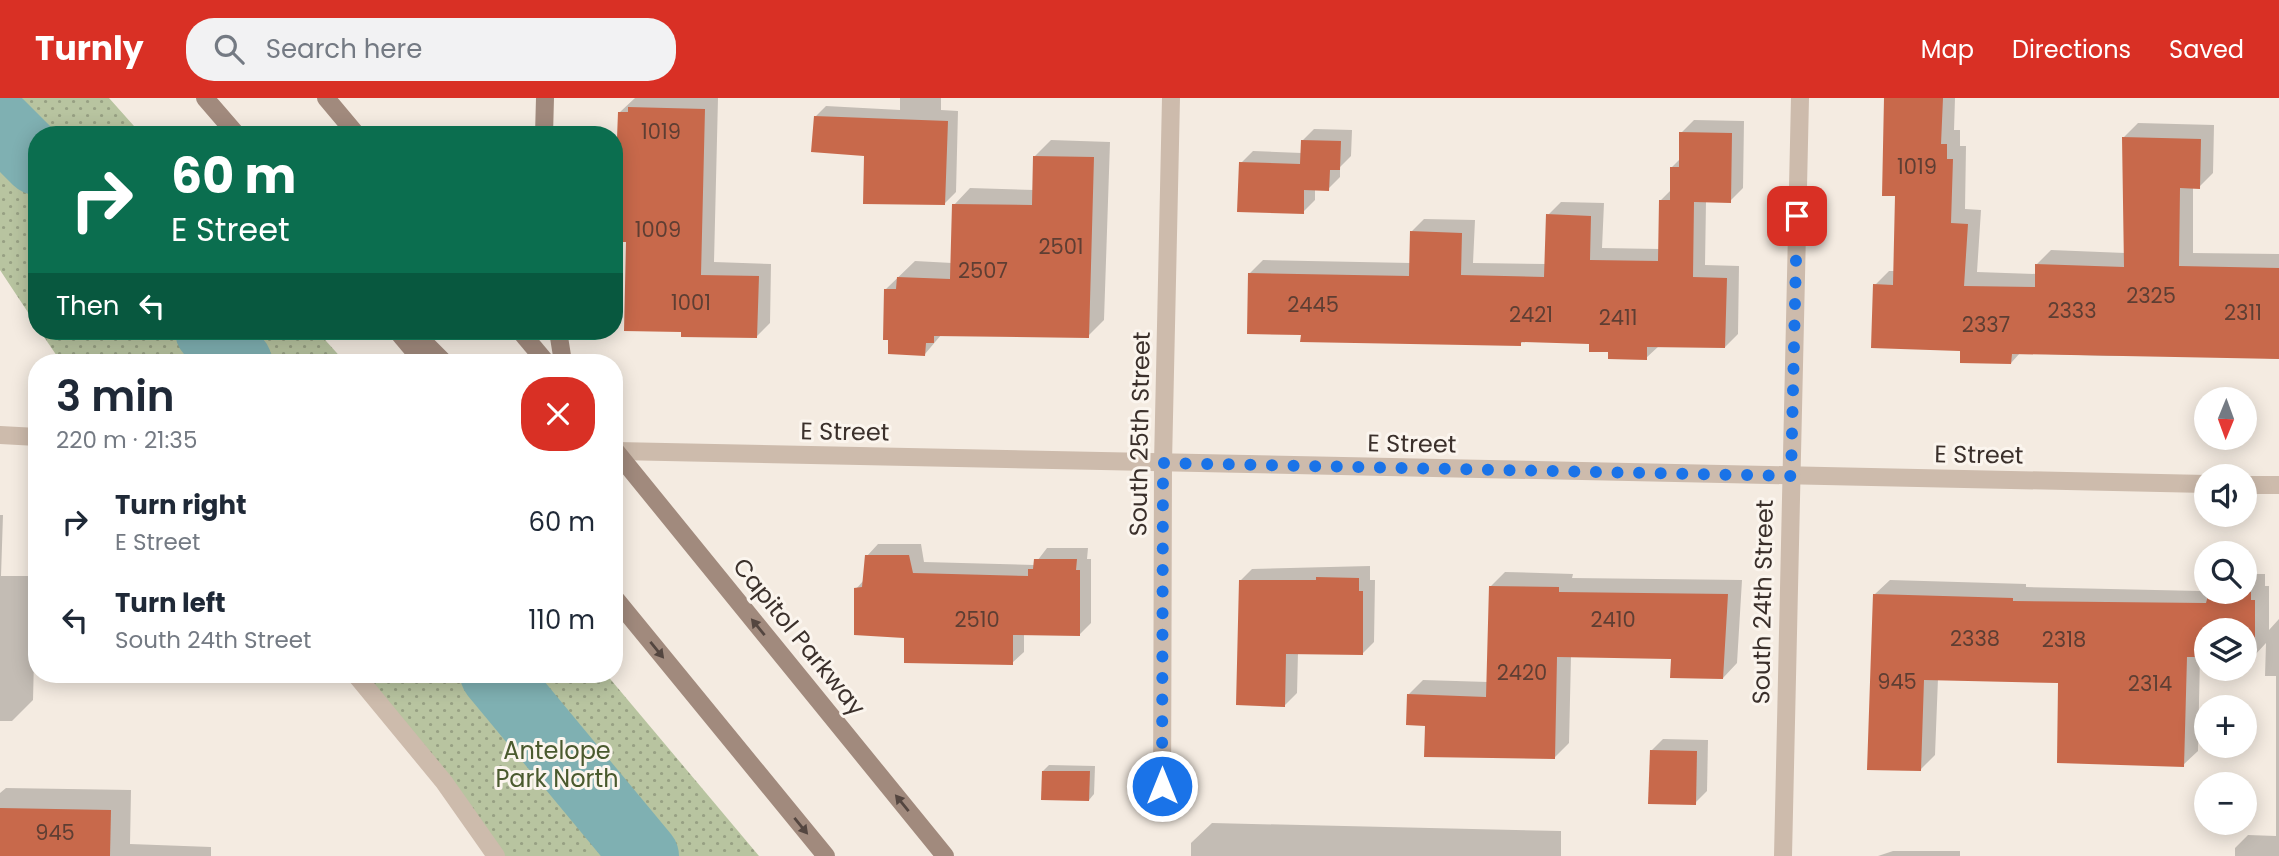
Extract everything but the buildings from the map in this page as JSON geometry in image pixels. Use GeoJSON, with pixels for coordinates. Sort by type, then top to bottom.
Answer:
{"type":"FeatureCollection","features":[{"type":"Feature","properties":{"kind":"main road"},"geometry":{"type":"LineString","coordinates":[[205,98],[229,126]]}},
{"type":"Feature","properties":{"kind":"main road"},"geometry":{"type":"LineString","coordinates":[[326,98],[349,126]]}},
{"type":"Feature","properties":{"kind":"main road"},"geometry":{"type":"LineString","coordinates":[[544,126],[545,98]]}},
{"type":"Feature","properties":{"kind":"main road"},"geometry":{"type":"LineString","coordinates":[[405,340],[416,354]]}},
{"type":"Feature","properties":{"kind":"main road"},"geometry":{"type":"LineString","coordinates":[[422,340],[436,354]]}},
{"type":"Feature","properties":{"kind":"main road"},"geometry":{"type":"LineString","coordinates":[[528,340],[539,354]]}},
{"type":"Feature","properties":{"kind":"main road","name":"Capitol Parkway"},"geometry":{"type":"LineString","coordinates":[[623,461],[945,856]]}},
{"type":"Feature","properties":{"kind":"main road"},"geometry":{"type":"LineString","coordinates":[[623,608],[826,856]]}},
{"type":"Feature","properties":{"kind":"street","name":"South 25th Street"},"geometry":{"type":"LineString","coordinates":[[1162,813],[1163,463],[1171,98]]}},
{"type":"Feature","properties":{"kind":"street","name":"South 24th Street"},"geometry":{"type":"LineString","coordinates":[[1783,856],[1800,98]]}},
{"type":"Feature","properties":{"kind":"street"},"geometry":{"type":"LineString","coordinates":[[0,435],[28,437]]}},
{"type":"Feature","properties":{"kind":"street","name":"E Street"},"geometry":{"type":"LineString","coordinates":[[623,451],[2194,484]]}},
{"type":"Feature","properties":{"kind":"street"},"geometry":{"type":"LineString","coordinates":[[2257,485],[2279,485]]}},
{"type":"Feature","properties":{"kind":"street"},"geometry":{"type":"LineString","coordinates":[[362,683],[444,782],[496,856]]}},
{"type":"Feature","properties":{"kind":"green space"},"geometry":{"type":"Polygon","coordinates":[[[0,98],[109,98],[134,126],[28,126],[28,312],[0,270],[0,98]]]}},
{"type":"Feature","properties":{"kind":"green space"},"geometry":{"type":"Polygon","coordinates":[[[46,340],[325,340],[338,354],[56,354],[46,340]]]}},
{"type":"Feature","properties":{"kind":"green space","name":"Antelope Park North"},"geometry":{"type":"Polygon","coordinates":[[[362,683],[614,683],[759,856],[496,856],[362,683]]]}},
{"type":"Feature","properties":{"kind":"waterway"},"geometry":{"type":"LineString","coordinates":[[0,124],[28,152]]}},
{"type":"Feature","properties":{"kind":"waterway"},"geometry":{"type":"LineString","coordinates":[[217,340],[231,354]]}},
{"type":"Feature","properties":{"kind":"waterway"},"geometry":{"type":"LineString","coordinates":[[501,683],[645,856]]}},
{"type":"Feature","properties":{"kind":"route"},"geometry":{"type":"LineString","coordinates":[[1162,786],[1163,463],[1791,476],[1797,216]]}}]}
